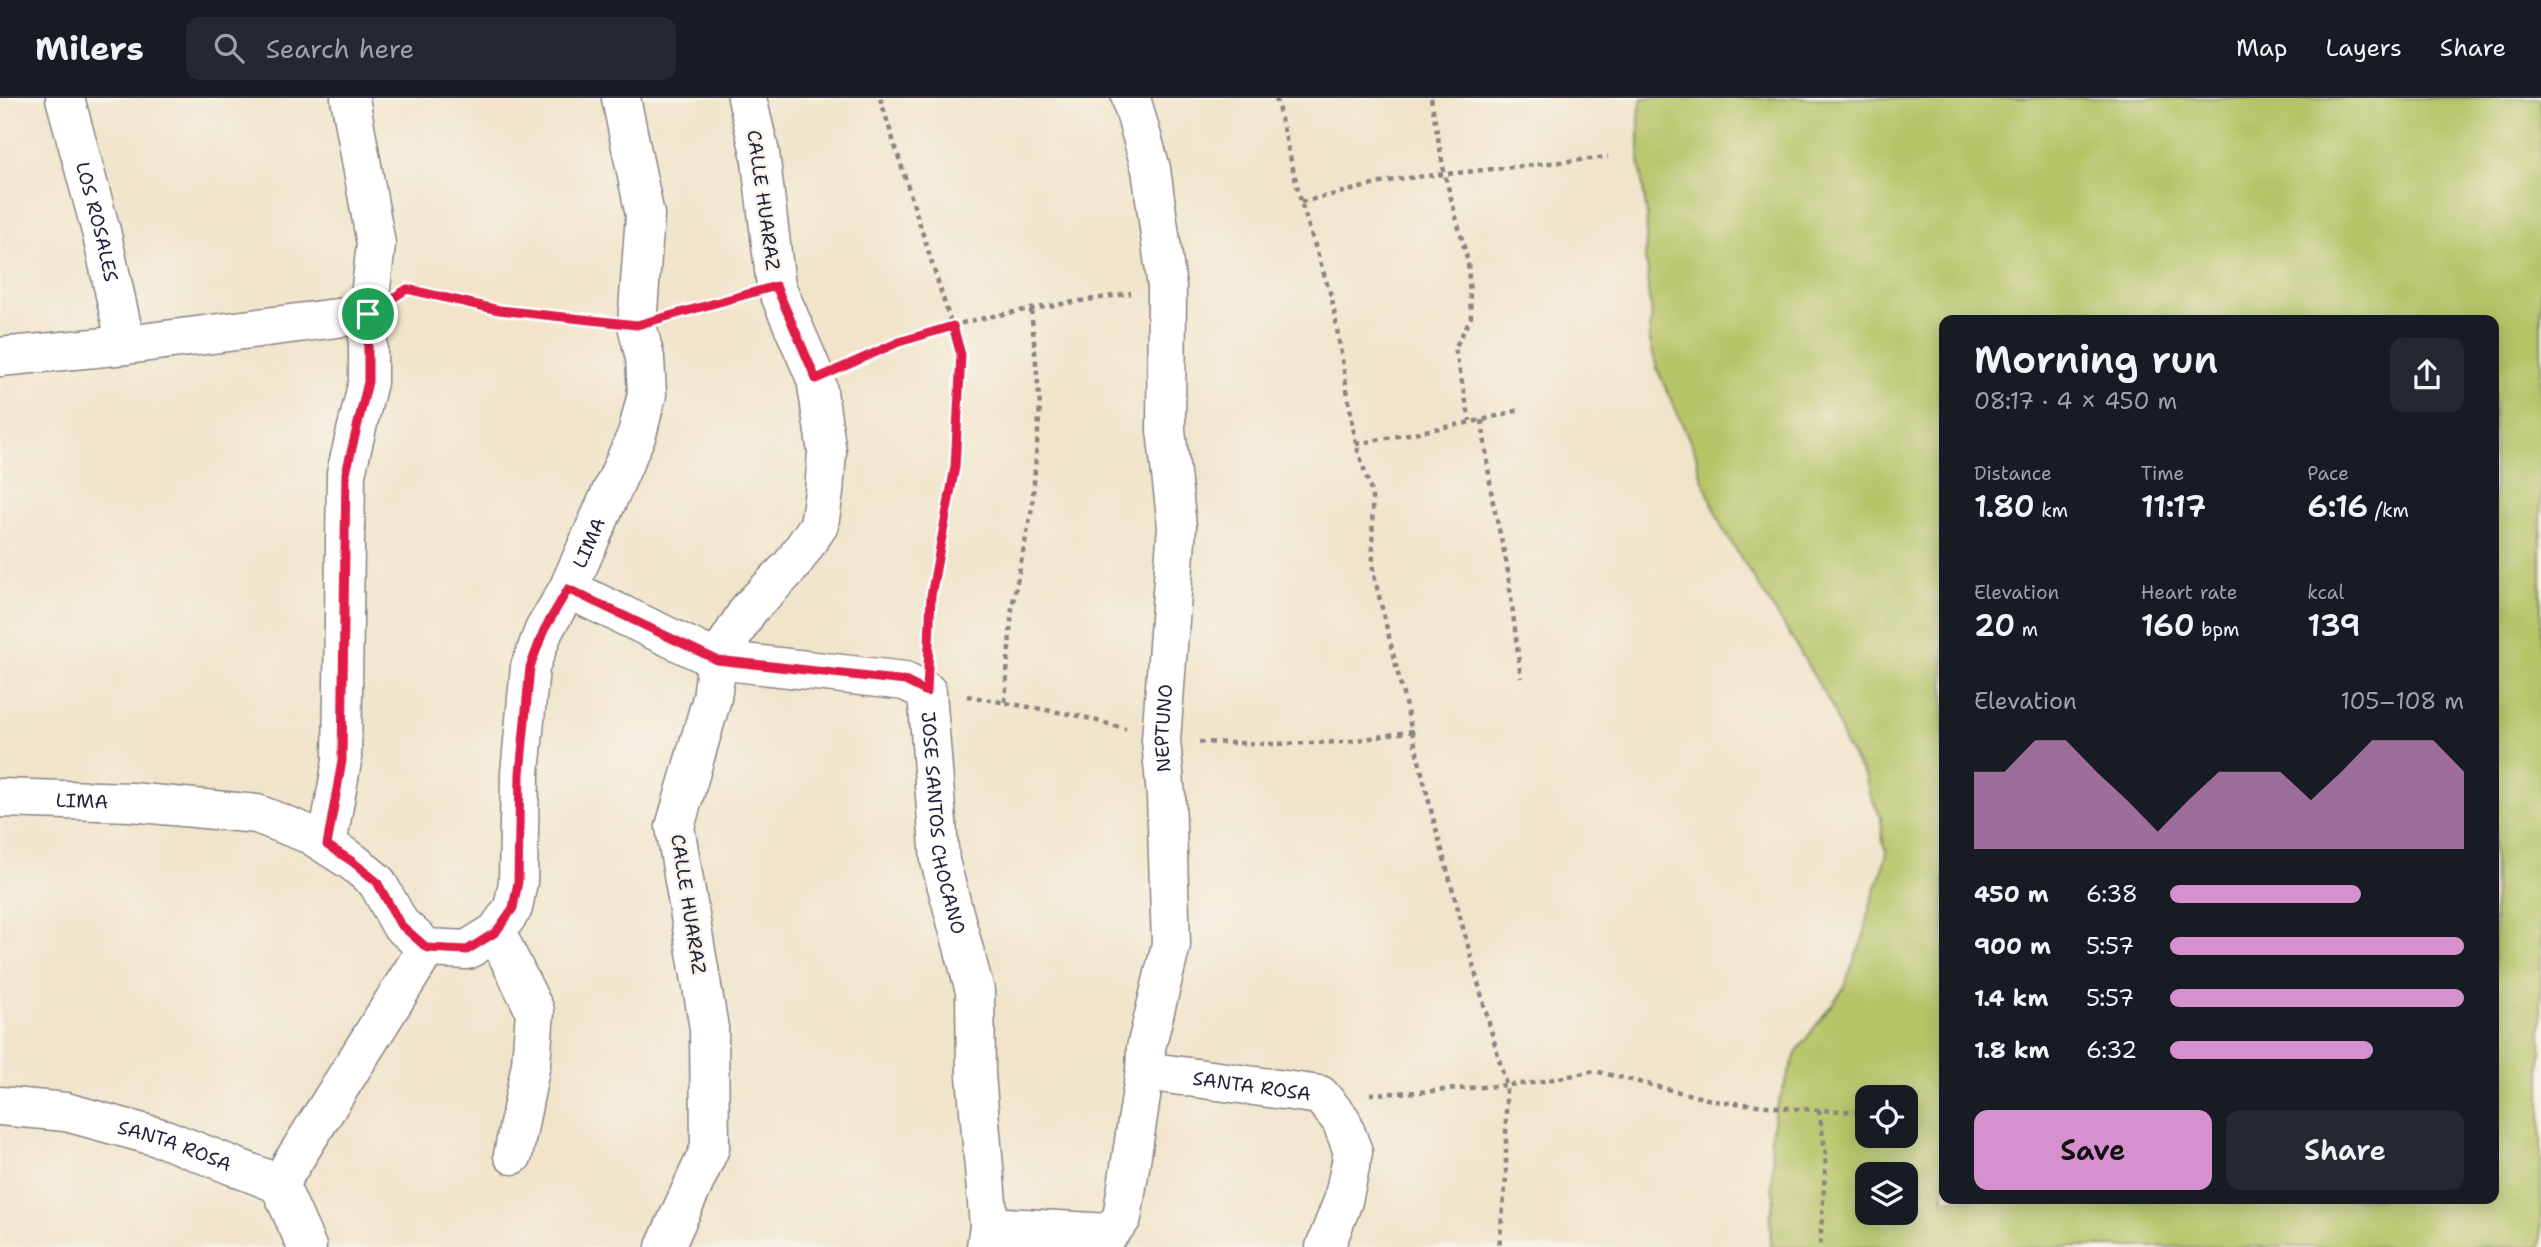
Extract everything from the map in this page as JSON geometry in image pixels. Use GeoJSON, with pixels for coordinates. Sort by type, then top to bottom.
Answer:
{"type":"FeatureCollection","features":[{"type":"Feature","properties":{"kind":"street","name":"LOS ROSALES"},"geometry":{"type":"LineString","coordinates":[[65,98],[101,231],[126,345]]}},
{"type":"Feature","properties":{"kind":"street"},"geometry":{"type":"LineString","coordinates":[[327,845],[342,761],[346,473],[368,382],[368,314],[376,244],[349,98]]}},
{"type":"Feature","properties":{"kind":"street","name":"LIMA"},"geometry":{"type":"LineString","coordinates":[[0,798],[131,802],[257,814],[311,835],[353,862],[377,882],[400,924],[427,948],[467,950],[496,932],[513,908],[518,882],[520,774],[530,667],[544,630],[568,589],[637,434],[647,394],[645,358],[637,325],[645,215],[621,98]]}},
{"type":"Feature","properties":{"kind":"street","name":"CALLE HUARAZ"},"geometry":{"type":"LineString","coordinates":[[665,1247],[710,1148],[709,1028],[676,827],[712,698],[717,660],[748,609],[791,566],[819,525],[827,452],[816,379],[776,286],[760,153],[747,98]]}},
{"type":"Feature","properties":{"kind":"street","name":"NEPTUNO"},"geometry":{"type":"LineString","coordinates":[[987,1237],[1109,1233],[1122,1218],[1145,1071],[1146,1048],[1171,946],[1166,796],[1161,740],[1177,526],[1166,430],[1167,287],[1152,169],[1131,98]]}},
{"type":"Feature","properties":{"kind":"street"},"geometry":{"type":"LineString","coordinates":[[0,356],[126,345],[368,314]]}},
{"type":"Feature","properties":{"kind":"street","name":"JOSE SANTOS CHOCANO"},"geometry":{"type":"LineString","coordinates":[[568,589],[717,660],[905,681],[927,692],[940,861],[975,991],[976,1075],[987,1237]]}},
{"type":"Feature","properties":{"kind":"street"},"geometry":{"type":"LineString","coordinates":[[496,932],[535,1011],[531,1064],[513,1155]]}},
{"type":"Feature","properties":{"kind":"street"},"geometry":{"type":"LineString","coordinates":[[307,1247],[279,1184],[427,948]]}},
{"type":"Feature","properties":{"kind":"street","name":"SANTA ROSA"},"geometry":{"type":"LineString","coordinates":[[1145,1071],[1320,1095],[1341,1120],[1353,1152],[1343,1200],[1325,1247]]}},
{"type":"Feature","properties":{"kind":"street","name":"SANTA ROSA"},"geometry":{"type":"LineString","coordinates":[[0,1106],[66,1112],[152,1136],[279,1184]]}},
{"type":"Feature","properties":{"kind":"path"},"geometry":{"type":"LineString","coordinates":[[880,98],[961,355],[955,467],[931,596],[927,692]]}},
{"type":"Feature","properties":{"kind":"path"},"geometry":{"type":"LineString","coordinates":[[1276,98],[1301,202],[1332,299],[1356,444],[1372,494],[1373,571],[1432,814],[1506,1085],[1506,1178],[1499,1247]]}},
{"type":"Feature","properties":{"kind":"path"},"geometry":{"type":"LineString","coordinates":[[1431,98],[1444,172],[1468,262],[1471,317],[1455,348],[1470,421]]}},
{"type":"Feature","properties":{"kind":"path"},"geometry":{"type":"LineString","coordinates":[[1301,202],[1398,179],[1444,172],[1608,156]]}},
{"type":"Feature","properties":{"kind":"path"},"geometry":{"type":"LineString","coordinates":[[368,314],[407,289],[499,310],[637,325],[776,286]]}},
{"type":"Feature","properties":{"kind":"path"},"geometry":{"type":"LineString","coordinates":[[816,379],[899,342],[953,326],[1031,309],[1167,287]]}},
{"type":"Feature","properties":{"kind":"path"},"geometry":{"type":"LineString","coordinates":[[1005,702],[1012,607],[1032,508],[1040,406],[1031,309]]}},
{"type":"Feature","properties":{"kind":"path"},"geometry":{"type":"LineString","coordinates":[[1356,444],[1520,410]]}},
{"type":"Feature","properties":{"kind":"path"},"geometry":{"type":"LineString","coordinates":[[1482,420],[1492,498],[1507,565],[1521,678]]}},
{"type":"Feature","properties":{"kind":"path"},"geometry":{"type":"LineString","coordinates":[[1320,1095],[1419,1092],[1533,1083],[1595,1071],[1715,1101],[1855,1112]]}},
{"type":"Feature","properties":{"kind":"path"},"geometry":{"type":"LineString","coordinates":[[1819,1110],[1826,1156],[1821,1247]]}},
{"type":"Feature","properties":{"kind":"green space"},"geometry":{"type":"Polygon","coordinates":[[[1642,98],[2541,98],[2541,1247],[1771,1247],[1770,1219],[1774,1197],[1770,1146],[1774,1114],[1797,1051],[1843,989],[1864,935],[1870,906],[1887,854],[1883,843],[1881,817],[1869,793],[1866,778],[1845,745],[1833,709],[1722,528],[1700,473],[1695,452],[1657,369],[1649,338],[1652,314],[1645,261],[1647,216],[1639,159],[1639,112],[1642,98]]]}},
{"type":"Feature","properties":{"kind":"route"},"geometry":{"type":"LineString","coordinates":[[776,286],[816,379],[899,342],[953,326],[961,355],[955,467],[931,596],[927,692],[905,681],[717,660],[568,589],[544,630],[530,667],[520,774],[518,882],[513,908],[496,932],[467,950],[427,948],[400,924],[377,882],[327,845],[342,761],[346,473],[368,382],[368,314],[407,289],[499,310],[637,325],[776,286]]}}]}
